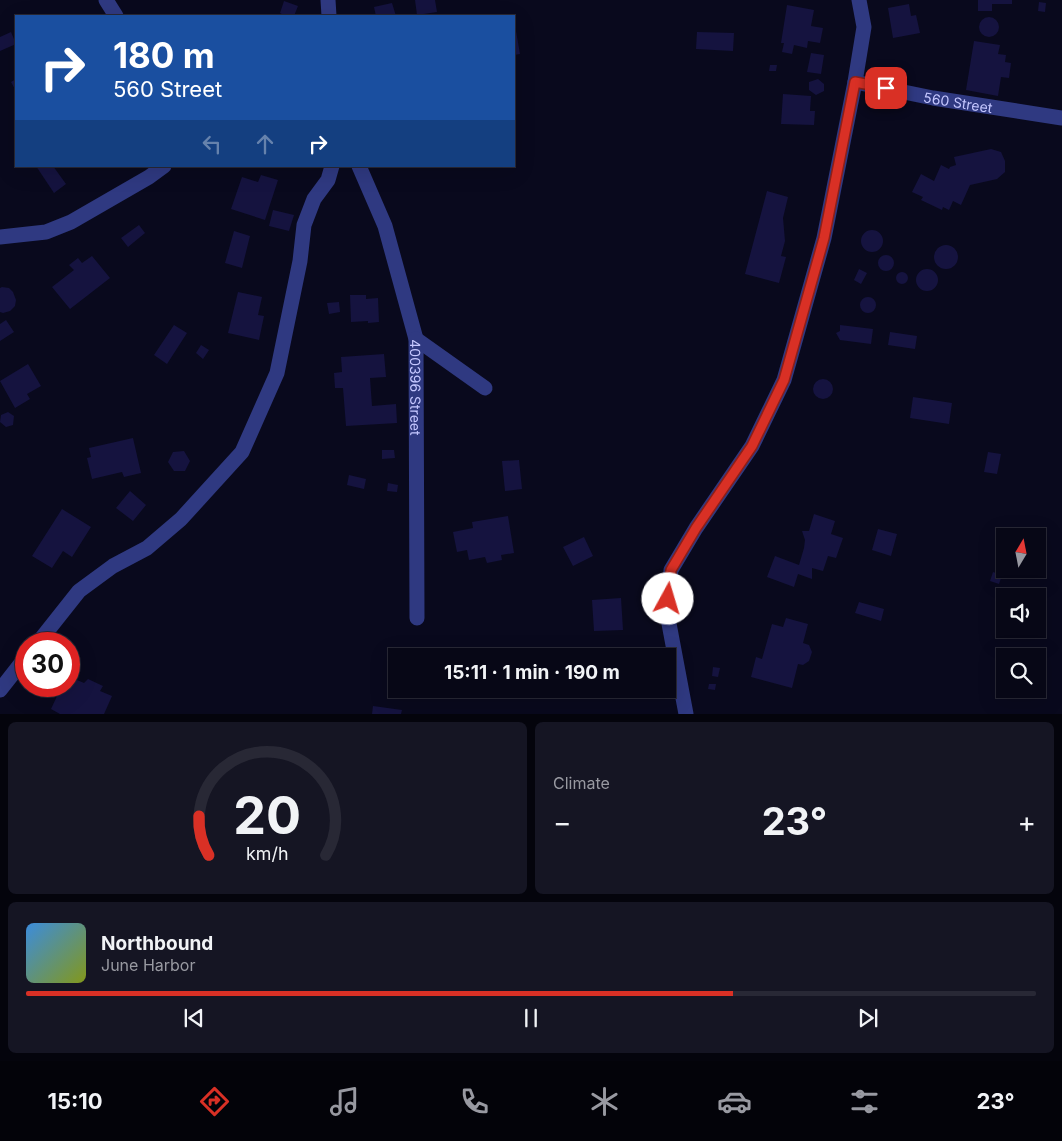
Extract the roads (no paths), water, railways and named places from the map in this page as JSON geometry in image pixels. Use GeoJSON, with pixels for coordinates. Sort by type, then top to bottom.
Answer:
{"type":"FeatureCollection","features":[{"type":"Feature","properties":{"kind":"street"},"geometry":{"type":"LineString","coordinates":[[106,0],[115,15]]}},
{"type":"Feature","properties":{"kind":"street"},"geometry":{"type":"LineString","coordinates":[[328,0],[329,15]]}},
{"type":"Feature","properties":{"kind":"street"},"geometry":{"type":"LineString","coordinates":[[686,714],[666,613],[671,570],[696,528],[752,446],[784,380],[824,238],[855,82],[864,27],[859,0]]}},
{"type":"Feature","properties":{"kind":"street","name":"560 Street"},"geometry":{"type":"LineString","coordinates":[[855,82],[933,98],[1062,118]]}},
{"type":"Feature","properties":{"kind":"street"},"geometry":{"type":"LineString","coordinates":[[0,237],[46,232],[150,177],[163,167]]}},
{"type":"Feature","properties":{"kind":"street"},"geometry":{"type":"LineString","coordinates":[[47,632],[79,592],[113,566],[147,548],[181,519],[242,452],[277,373],[300,261],[304,225],[314,199],[328,180],[332,167]]}},
{"type":"Feature","properties":{"kind":"street","name":"400396 Street"},"geometry":{"type":"LineString","coordinates":[[360,167],[386,226],[416,339],[417,618]]}},
{"type":"Feature","properties":{"kind":"street"},"geometry":{"type":"LineString","coordinates":[[416,339],[485,388]]}},
{"type":"Feature","properties":{"kind":"street"},"geometry":{"type":"LineString","coordinates":[[0,690],[15,671]]}}]}
